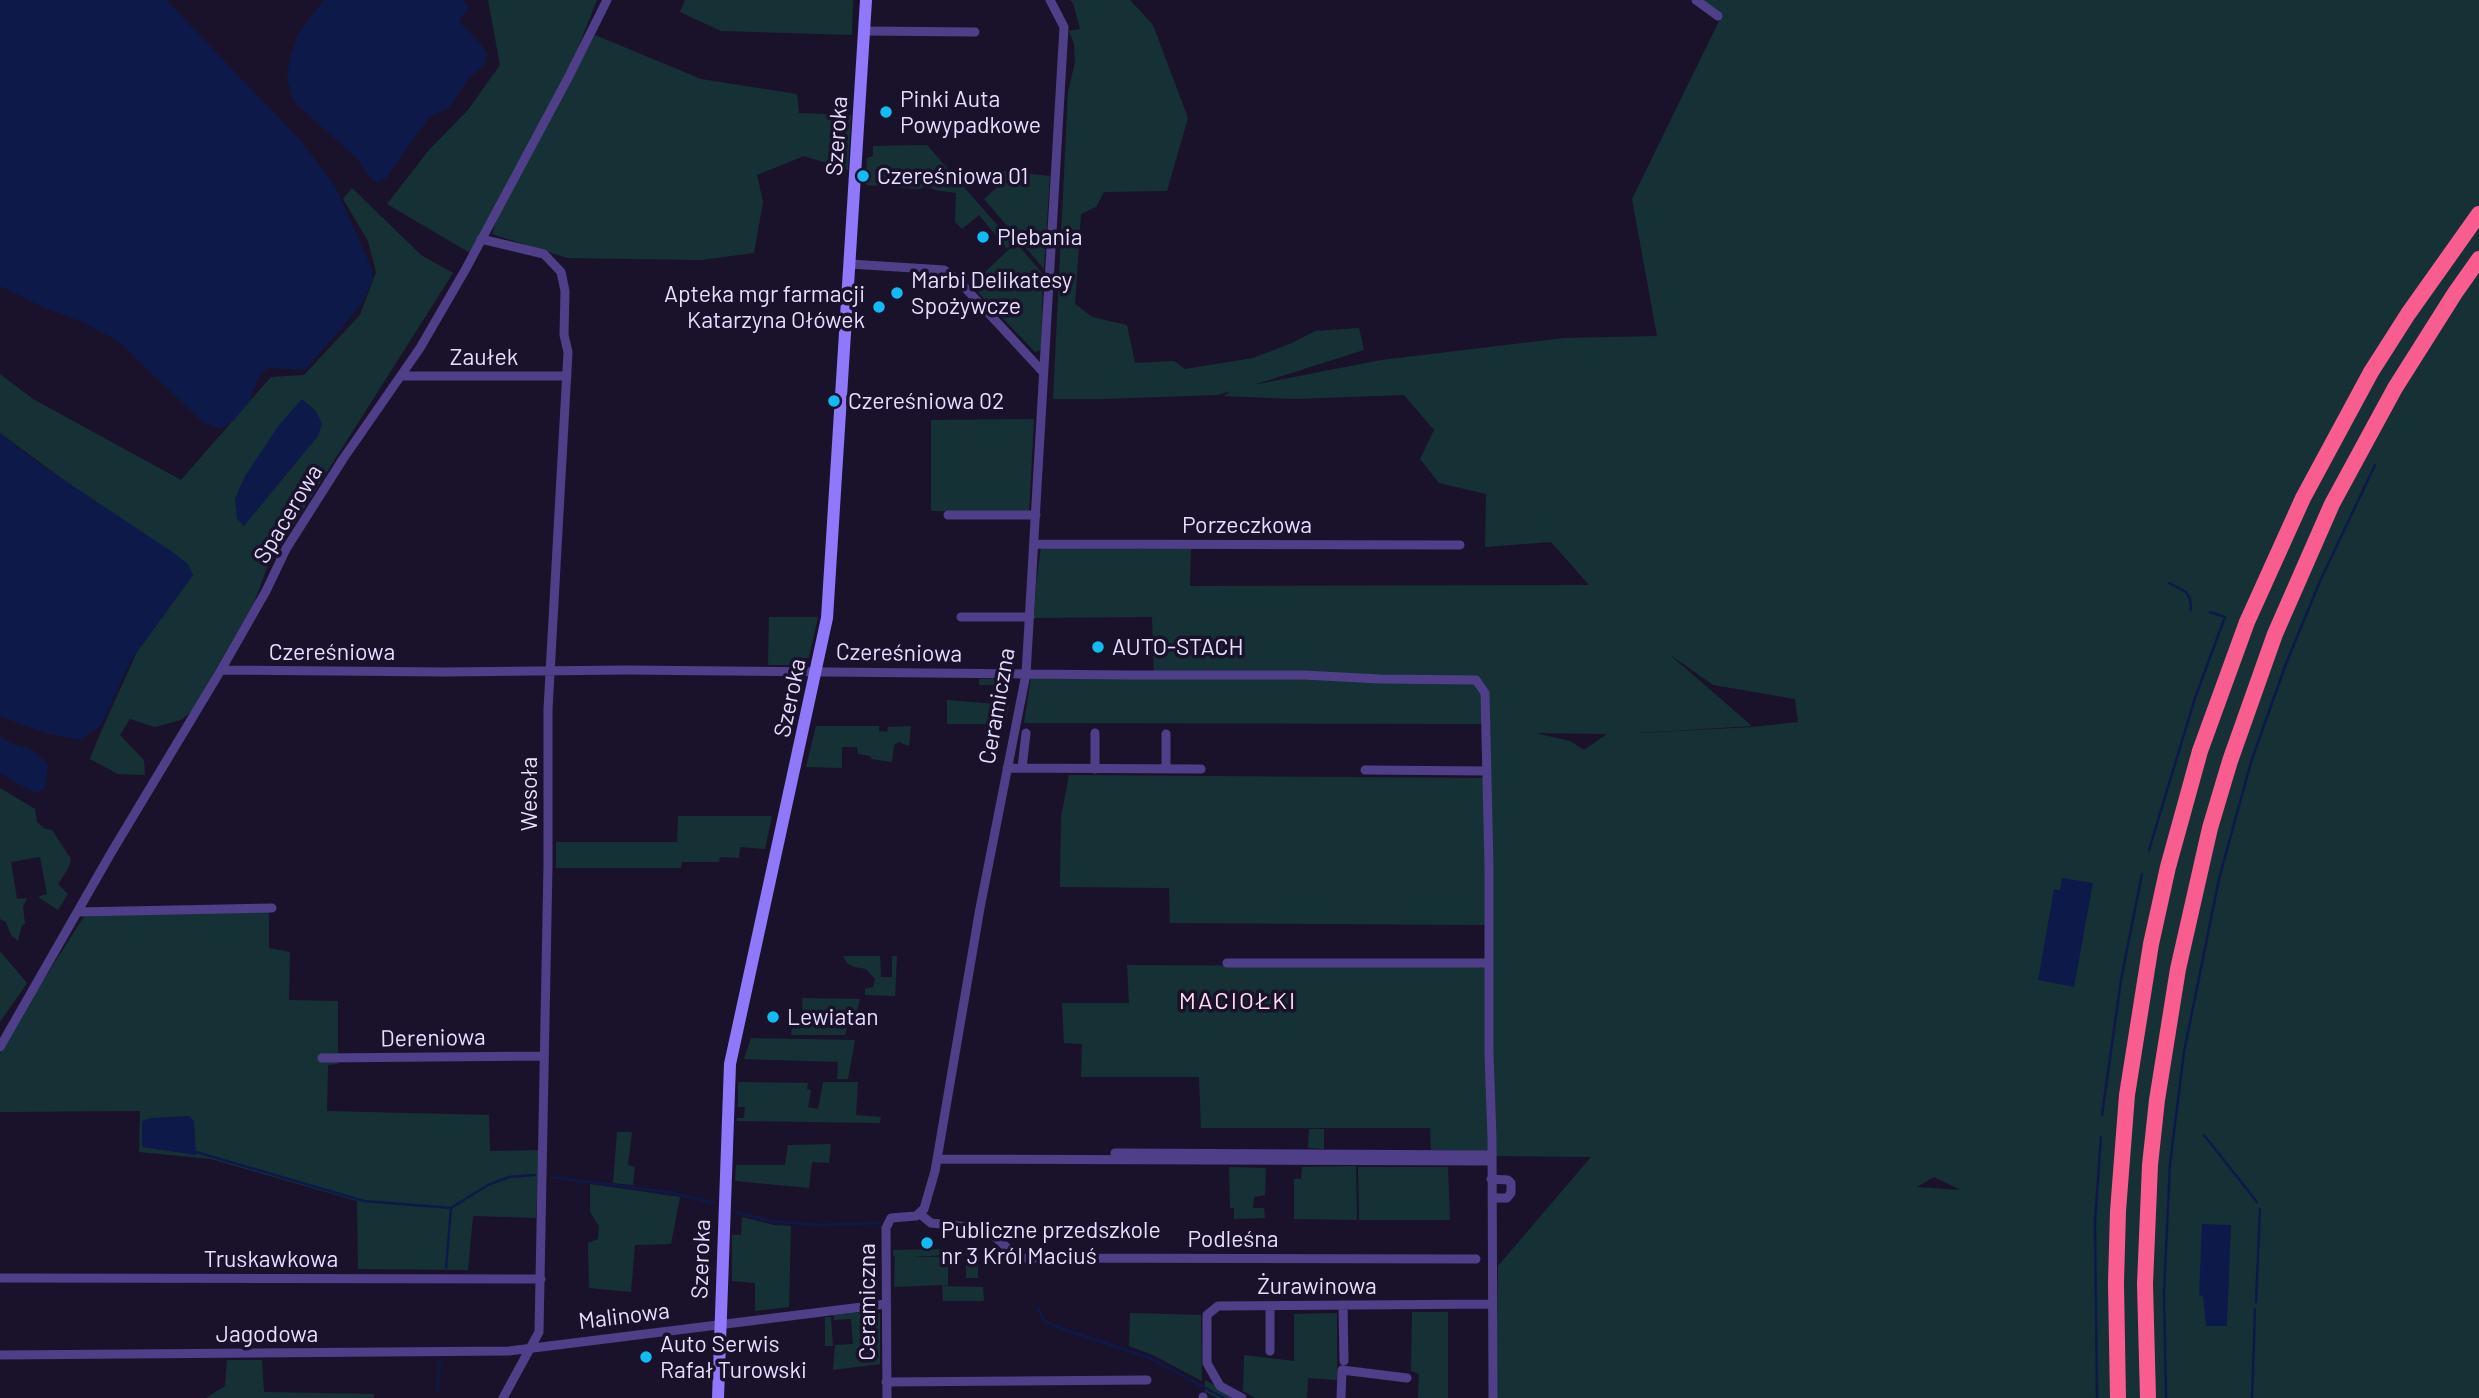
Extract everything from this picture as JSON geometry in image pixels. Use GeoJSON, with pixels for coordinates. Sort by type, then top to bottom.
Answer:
{"type":"FeatureCollection","features":[{"type":"Feature","properties":{"kind":"highway"},"geometry":{"type":"LineString","coordinates":[[2118,1398],[2116,1283],[2120,1161],[2139,1008],[2168,867],[2200,751],[2233,658],[2287,532],[2349,410],[2408,314],[2479,214]]}},
{"type":"Feature","properties":{"kind":"highway"},"geometry":{"type":"LineString","coordinates":[[2148,1398],[2145,1284],[2150,1166],[2164,1049],[2194,891],[2230,761],[2275,634],[2332,504],[2396,388],[2479,259]]}},
{"type":"Feature","properties":{"kind":"street","name":"Spacerowa"},"geometry":{"type":"LineString","coordinates":[[0,1046],[221,670],[266,590],[285,549],[420,348],[592,34],[607,0]]}},
{"type":"Feature","properties":{"kind":"street","name":"Szeroka"},"geometry":{"type":"LineString","coordinates":[[718,1398],[730,1064],[827,618],[866,0]]}},
{"type":"Feature","properties":{"kind":"street"},"geometry":{"type":"LineString","coordinates":[[1696,0],[1718,16]]}},
{"type":"Feature","properties":{"kind":"street","name":"Ceramiczna"},"geometry":{"type":"LineString","coordinates":[[887,1398],[887,1222],[891,1218],[920,1214],[925,1209],[937,1159],[1026,674],[1064,27],[1052,2]]}},
{"type":"Feature","properties":{"kind":"street"},"geometry":{"type":"LineString","coordinates":[[864,31],[975,32]]}},
{"type":"Feature","properties":{"kind":"street","name":"Wesoła"},"geometry":{"type":"LineString","coordinates":[[481,239],[544,254],[561,272],[565,291],[564,335],[568,352],[550,672],[539,1332],[503,1398]]}},
{"type":"Feature","properties":{"kind":"street"},"geometry":{"type":"LineString","coordinates":[[850,264],[944,270],[957,279],[1042,371]]}},
{"type":"Feature","properties":{"kind":"street","name":"Zaułek"},"geometry":{"type":"LineString","coordinates":[[401,376],[568,376]]}},
{"type":"Feature","properties":{"kind":"street"},"geometry":{"type":"LineString","coordinates":[[948,515],[1036,515]]}},
{"type":"Feature","properties":{"kind":"street","name":"Porzeczkowa"},"geometry":{"type":"LineString","coordinates":[[1035,544],[1460,545]]}},
{"type":"Feature","properties":{"kind":"street"},"geometry":{"type":"LineString","coordinates":[[961,617],[1030,618]]}},
{"type":"Feature","properties":{"kind":"street","name":"Czereśniowa"},"geometry":{"type":"LineString","coordinates":[[221,670],[817,671],[1303,675],[1476,680],[1485,693],[1487,771]]}},
{"type":"Feature","properties":{"kind":"street"},"geometry":{"type":"LineString","coordinates":[[1022,768],[1026,733]]}},
{"type":"Feature","properties":{"kind":"street"},"geometry":{"type":"LineString","coordinates":[[1095,733],[1095,769]]}},
{"type":"Feature","properties":{"kind":"street"},"geometry":{"type":"LineString","coordinates":[[1166,734],[1166,769]]}},
{"type":"Feature","properties":{"kind":"street"},"geometry":{"type":"LineString","coordinates":[[1007,768],[1201,769]]}},
{"type":"Feature","properties":{"kind":"street"},"geometry":{"type":"LineString","coordinates":[[1365,770],[1487,771],[1493,1398]]}},
{"type":"Feature","properties":{"kind":"street"},"geometry":{"type":"LineString","coordinates":[[78,912],[272,908]]}},
{"type":"Feature","properties":{"kind":"street"},"geometry":{"type":"LineString","coordinates":[[1227,962],[1489,963]]}},
{"type":"Feature","properties":{"kind":"street","name":"Dereniowa"},"geometry":{"type":"LineString","coordinates":[[322,1058],[544,1056]]}},
{"type":"Feature","properties":{"kind":"street"},"geometry":{"type":"LineString","coordinates":[[1086,1153],[1491,1158]]}},
{"type":"Feature","properties":{"kind":"street"},"geometry":{"type":"LineString","coordinates":[[937,1159],[1491,1158]]}},
{"type":"Feature","properties":{"kind":"street"},"geometry":{"type":"LineString","coordinates":[[1491,1179],[1508,1180],[1511,1183],[1511,1193],[1507,1198],[1492,1198]]}},
{"type":"Feature","properties":{"kind":"street","name":"Podleśna"},"geometry":{"type":"LineString","coordinates":[[920,1214],[931,1223],[978,1227],[992,1234],[1021,1258],[1476,1259]]}},
{"type":"Feature","properties":{"kind":"street","name":"Truskawkowa"},"geometry":{"type":"LineString","coordinates":[[0,1278],[541,1279]]}},
{"type":"Feature","properties":{"kind":"street","name":"Malinowa"},"geometry":{"type":"LineString","coordinates":[[533,1347],[886,1304]]}},
{"type":"Feature","properties":{"kind":"street","name":"Żurawinowa"},"geometry":{"type":"LineString","coordinates":[[1242,1398],[1220,1385],[1207,1363],[1207,1315],[1218,1306],[1492,1304]]}},
{"type":"Feature","properties":{"kind":"street"},"geometry":{"type":"LineString","coordinates":[[1343,1305],[1344,1361]]}},
{"type":"Feature","properties":{"kind":"street"},"geometry":{"type":"LineString","coordinates":[[1269,1306],[1270,1351]]}},
{"type":"Feature","properties":{"kind":"street","name":"Jagodowa"},"geometry":{"type":"LineString","coordinates":[[0,1355],[509,1352],[533,1347]]}},
{"type":"Feature","properties":{"kind":"street"},"geometry":{"type":"LineString","coordinates":[[1341,1398],[1342,1370],[1407,1378]]}},
{"type":"Feature","properties":{"kind":"street","name":"Ceramiczna"},"geometry":{"type":"LineString","coordinates":[[886,1382],[1147,1380]]}},
{"type":"Feature","properties":{"kind":"green space"},"geometry":{"type":"Polygon","coordinates":[[[488,0],[597,0],[572,63],[470,253],[387,204],[429,150],[468,110],[500,65],[488,0]]]}},
{"type":"Feature","properties":{"kind":"green space"},"geometry":{"type":"Polygon","coordinates":[[[685,0],[853,0],[852,35],[721,31],[680,12],[685,0]]]}},
{"type":"Feature","properties":{"kind":"green space"},"geometry":{"type":"Polygon","coordinates":[[[1070,0],[1130,0],[1153,25],[1188,118],[1167,191],[1104,192],[1096,207],[1081,214],[1075,304],[1092,317],[1127,325],[1135,363],[1174,361],[1185,369],[1253,358],[1315,331],[1359,328],[1364,350],[1253,385],[1381,360],[1564,338],[1657,336],[1632,199],[1722,15],[1701,0],[2479,0],[2479,1398],[1496,1398],[1498,1266],[1591,1157],[1497,1156],[1487,1151],[1431,1150],[1430,1128],[1201,1128],[1199,1077],[1081,1077],[1082,1044],[1064,1043],[1062,1003],[1129,1003],[1127,965],[1486,967],[1485,925],[1170,923],[1169,888],[1060,887],[1061,817],[1069,775],[1483,778],[1483,724],[1024,723],[1031,677],[1154,678],[1152,617],[1034,618],[1041,548],[1191,549],[1190,586],[1589,585],[1551,542],[1485,547],[1486,494],[1439,483],[1420,459],[1434,430],[1404,395],[1294,399],[1224,396],[1231,391],[1217,395],[1053,399],[1068,92],[1075,62],[1074,44],[1069,31],[1080,29],[1070,0]],[[1669,654],[1752,726],[1623,734],[1753,727],[1798,722],[1795,699],[1713,685],[1669,654]],[[1535,733],[1570,741],[1584,750],[1607,734],[1535,733]],[[1934,1177],[1917,1187],[1960,1190],[1934,1177]]]}},
{"type":"Feature","properties":{"kind":"green space"},"geometry":{"type":"Polygon","coordinates":[[[595,35],[701,79],[797,94],[799,113],[851,115],[848,170],[804,156],[757,175],[763,202],[754,253],[701,260],[567,258],[492,234],[498,216],[595,35]]]}},
{"type":"Feature","properties":{"kind":"green space"},"geometry":{"type":"Polygon","coordinates":[[[927,145],[1013,243],[1007,249],[979,215],[962,229],[955,222],[956,193],[935,190],[926,185],[920,189],[866,185],[867,158],[873,156],[873,146],[927,145]]]}},
{"type":"Feature","properties":{"kind":"green space"},"geometry":{"type":"Polygon","coordinates":[[[1004,171],[1050,176],[1044,269],[984,199],[1002,183],[1004,171]]]}},
{"type":"Feature","properties":{"kind":"green space"},"geometry":{"type":"Polygon","coordinates":[[[352,188],[421,255],[453,273],[268,565],[254,603],[192,711],[181,720],[155,727],[130,719],[120,735],[144,760],[145,775],[118,774],[90,759],[137,652],[193,575],[0,433],[0,374],[33,399],[181,480],[271,377],[304,375],[360,315],[376,272],[368,241],[343,199],[352,188]]]}},
{"type":"Feature","properties":{"kind":"green space"},"geometry":{"type":"Polygon","coordinates":[[[1016,243],[1043,274],[1041,350],[1035,352],[971,285],[1016,243]]]}},
{"type":"Feature","properties":{"kind":"green space"},"geometry":{"type":"Polygon","coordinates":[[[1034,419],[1029,512],[931,511],[931,420],[1034,419]]]}},
{"type":"Feature","properties":{"kind":"green space"},"geometry":{"type":"Polygon","coordinates":[[[769,617],[818,617],[809,657],[791,665],[768,665],[769,617]]]}},
{"type":"Feature","properties":{"kind":"green space"},"geometry":{"type":"Polygon","coordinates":[[[979,679],[1005,679],[1011,683],[1010,693],[1003,693],[1003,685],[979,685],[979,679]]]}},
{"type":"Feature","properties":{"kind":"green space"},"geometry":{"type":"Polygon","coordinates":[[[947,700],[1009,705],[1005,724],[947,724],[947,700]]]}},
{"type":"Feature","properties":{"kind":"green space"},"geometry":{"type":"Polygon","coordinates":[[[816,726],[879,726],[879,731],[887,732],[888,727],[911,726],[909,746],[899,742],[894,745],[892,762],[858,754],[857,747],[842,747],[842,768],[806,767],[816,726]]]}},
{"type":"Feature","properties":{"kind":"green space"},"geometry":{"type":"Polygon","coordinates":[[[0,788],[35,809],[37,822],[45,829],[52,830],[71,859],[58,884],[68,894],[58,910],[38,897],[47,894],[40,857],[11,862],[17,899],[27,898],[23,907],[25,924],[22,925],[18,941],[11,935],[6,922],[0,919],[0,788]]]}},
{"type":"Feature","properties":{"kind":"green space"},"geometry":{"type":"Polygon","coordinates":[[[678,816],[772,816],[765,849],[740,847],[739,858],[720,857],[719,862],[682,862],[681,868],[556,868],[556,842],[677,842],[678,816]]]}},
{"type":"Feature","properties":{"kind":"green space"},"geometry":{"type":"Polygon","coordinates":[[[269,911],[269,948],[290,952],[289,1000],[338,1001],[338,1064],[328,1065],[327,1111],[489,1115],[490,1151],[539,1150],[536,1218],[473,1216],[468,1270],[358,1269],[357,1201],[211,1159],[139,1152],[140,1111],[0,1112],[0,1054],[33,996],[85,915],[269,911]]]}},
{"type":"Feature","properties":{"kind":"green space"},"geometry":{"type":"Polygon","coordinates":[[[0,951],[27,983],[0,1022],[0,951]]]}},
{"type":"Feature","properties":{"kind":"green space"},"geometry":{"type":"Polygon","coordinates":[[[843,956],[880,956],[881,977],[892,977],[892,956],[897,956],[895,996],[865,995],[865,989],[873,987],[875,979],[866,969],[847,963],[843,956]]]}},
{"type":"Feature","properties":{"kind":"green space"},"geometry":{"type":"Polygon","coordinates":[[[802,998],[860,999],[856,1016],[850,1017],[845,1035],[791,1035],[792,1028],[806,1027],[802,998]]]}},
{"type":"Feature","properties":{"kind":"green space"},"geometry":{"type":"Polygon","coordinates":[[[751,1038],[855,1040],[848,1079],[837,1079],[838,1062],[744,1059],[751,1038]]]}},
{"type":"Feature","properties":{"kind":"green space"},"geometry":{"type":"Polygon","coordinates":[[[738,1082],[808,1083],[807,1089],[811,1090],[808,1107],[818,1109],[823,1082],[858,1082],[856,1115],[881,1117],[880,1123],[737,1121],[737,1118],[744,1118],[745,1107],[738,1107],[738,1082]]]}},
{"type":"Feature","properties":{"kind":"green space"},"geometry":{"type":"Polygon","coordinates":[[[1309,1129],[1324,1129],[1324,1149],[1308,1148],[1309,1129]]]}},
{"type":"Feature","properties":{"kind":"green space"},"geometry":{"type":"Polygon","coordinates":[[[617,1132],[632,1132],[628,1165],[635,1167],[633,1185],[613,1183],[617,1132]]]}},
{"type":"Feature","properties":{"kind":"green space"},"geometry":{"type":"Polygon","coordinates":[[[831,1144],[829,1163],[812,1162],[809,1188],[735,1181],[736,1165],[785,1165],[788,1145],[831,1144]]]}},
{"type":"Feature","properties":{"kind":"green space"},"geometry":{"type":"Polygon","coordinates":[[[1356,1166],[1357,1220],[1294,1219],[1294,1179],[1301,1179],[1302,1167],[1356,1166]]]}},
{"type":"Feature","properties":{"kind":"green space"},"geometry":{"type":"Polygon","coordinates":[[[1229,1167],[1266,1168],[1265,1195],[1254,1197],[1253,1208],[1264,1208],[1265,1218],[1234,1219],[1234,1208],[1230,1208],[1229,1167]]]}},
{"type":"Feature","properties":{"kind":"green space"},"geometry":{"type":"Polygon","coordinates":[[[1358,1167],[1448,1167],[1450,1220],[1359,1220],[1358,1167]]]}},
{"type":"Feature","properties":{"kind":"green space"},"geometry":{"type":"Polygon","coordinates":[[[590,1184],[680,1197],[671,1244],[635,1245],[631,1292],[589,1288],[588,1243],[598,1239],[599,1226],[590,1212],[590,1184]]]}},
{"type":"Feature","properties":{"kind":"green space"},"geometry":{"type":"Polygon","coordinates":[[[742,1217],[791,1226],[789,1307],[755,1311],[755,1283],[732,1281],[732,1235],[741,1235],[742,1217]]]}},
{"type":"Feature","properties":{"kind":"green space"},"geometry":{"type":"Polygon","coordinates":[[[966,1248],[978,1248],[978,1278],[966,1278],[966,1248]]]}},
{"type":"Feature","properties":{"kind":"green space"},"geometry":{"type":"Polygon","coordinates":[[[948,1249],[948,1255],[911,1257],[948,1257],[948,1285],[943,1286],[983,1287],[984,1301],[943,1301],[942,1285],[894,1287],[893,1250],[948,1249]]]}},
{"type":"Feature","properties":{"kind":"green space"},"geometry":{"type":"Polygon","coordinates":[[[876,1310],[880,1314],[880,1364],[833,1370],[835,1345],[853,1344],[851,1319],[834,1320],[834,1315],[876,1310]]]}},
{"type":"Feature","properties":{"kind":"green space"},"geometry":{"type":"Polygon","coordinates":[[[1412,1312],[1448,1312],[1448,1398],[1418,1398],[1419,1374],[1411,1371],[1412,1312]]]}},
{"type":"Feature","properties":{"kind":"green space"},"geometry":{"type":"Polygon","coordinates":[[[1130,1313],[1201,1315],[1202,1381],[1153,1355],[1129,1346],[1130,1313]]]}},
{"type":"Feature","properties":{"kind":"green space"},"geometry":{"type":"Polygon","coordinates":[[[1337,1313],[1337,1380],[1308,1378],[1307,1398],[1255,1398],[1243,1391],[1244,1355],[1294,1361],[1294,1314],[1337,1313]]]}},
{"type":"Feature","properties":{"kind":"green space"},"geometry":{"type":"Polygon","coordinates":[[[825,1317],[831,1317],[833,1346],[825,1346],[825,1317]]]}},
{"type":"Feature","properties":{"kind":"green space"},"geometry":{"type":"Polygon","coordinates":[[[227,1360],[262,1360],[264,1392],[374,1394],[374,1398],[206,1398],[225,1386],[227,1360]]]}},
{"type":"Feature","properties":{"kind":"green space"},"geometry":{"type":"Polygon","coordinates":[[[1205,1380],[1237,1398],[1218,1398],[1206,1392],[1205,1398],[1205,1380]]]}},
{"type":"Feature","properties":{"kind":"water"},"geometry":{"type":"Polygon","coordinates":[[[0,0],[166,0],[302,142],[336,188],[371,267],[373,279],[361,305],[305,370],[268,368],[259,376],[249,402],[233,421],[220,428],[204,423],[119,342],[85,323],[45,308],[0,286],[0,0]]]}},
{"type":"Feature","properties":{"kind":"water"},"geometry":{"type":"Polygon","coordinates":[[[324,0],[464,0],[468,7],[459,22],[487,54],[485,64],[468,79],[448,109],[430,116],[386,178],[377,182],[369,177],[359,160],[293,101],[287,78],[290,59],[298,34],[324,0]]]}},
{"type":"Feature","properties":{"kind":"water"},"geometry":{"type":"Polygon","coordinates":[[[302,399],[316,411],[322,424],[318,436],[244,526],[237,519],[235,499],[245,476],[279,425],[302,399]]]}},
{"type":"Feature","properties":{"kind":"water"},"geometry":{"type":"Polygon","coordinates":[[[0,433],[37,462],[174,553],[188,564],[193,575],[131,660],[101,725],[80,740],[45,733],[0,716],[0,433]]]}},
{"type":"Feature","properties":{"kind":"water"},"geometry":{"type":"Polygon","coordinates":[[[0,736],[10,743],[33,750],[48,764],[45,788],[35,793],[0,773],[0,736]]]}},
{"type":"Feature","properties":{"kind":"water"},"geometry":{"type":"Polygon","coordinates":[[[2062,878],[2093,883],[2074,987],[2038,980],[2054,889],[2060,890],[2062,878]]]}},
{"type":"Feature","properties":{"kind":"water"},"geometry":{"type":"Polygon","coordinates":[[[189,1116],[194,1121],[196,1155],[142,1147],[142,1121],[189,1116]]]}},
{"type":"Feature","properties":{"kind":"water"},"geometry":{"type":"Polygon","coordinates":[[[2202,1224],[2231,1225],[2227,1326],[2206,1326],[2203,1296],[2199,1295],[2202,1224]]]}},
{"type":"Feature","properties":{"kind":"waterway"},"geometry":{"type":"LineString","coordinates":[[2166,1398],[2164,1292],[2170,1164],[2184,1052],[2219,879],[2251,762],[2287,661],[2321,579],[2375,465]]}},
{"type":"Feature","properties":{"kind":"waterway"},"geometry":{"type":"LineString","coordinates":[[2169,583],[2186,592],[2191,610]]}},
{"type":"Feature","properties":{"kind":"waterway"},"geometry":{"type":"LineString","coordinates":[[2149,850],[2195,698],[2225,617],[2210,612]]}},
{"type":"Feature","properties":{"kind":"waterway"},"geometry":{"type":"LineString","coordinates":[[2102,1115],[2121,980],[2142,874]]}},
{"type":"Feature","properties":{"kind":"waterway"},"geometry":{"type":"LineString","coordinates":[[2204,1135],[2257,1202]]}},
{"type":"Feature","properties":{"kind":"waterway"},"geometry":{"type":"LineString","coordinates":[[2097,1398],[2095,1222],[2101,1137]]}},
{"type":"Feature","properties":{"kind":"waterway"},"geometry":{"type":"LineString","coordinates":[[196,1152],[364,1201],[451,1208],[488,1185],[509,1177],[535,1175]]}},
{"type":"Feature","properties":{"kind":"waterway"},"geometry":{"type":"LineString","coordinates":[[551,1177],[667,1192],[714,1203]]}},
{"type":"Feature","properties":{"kind":"waterway"},"geometry":{"type":"LineString","coordinates":[[446,1268],[451,1208]]}},
{"type":"Feature","properties":{"kind":"waterway"},"geometry":{"type":"LineString","coordinates":[[2256,1302],[2260,1209]]}},
{"type":"Feature","properties":{"kind":"waterway"},"geometry":{"type":"LineString","coordinates":[[737,1212],[770,1221],[818,1225],[879,1223]]}},
{"type":"Feature","properties":{"kind":"waterway"},"geometry":{"type":"LineString","coordinates":[[1038,1308],[1044,1321],[1150,1358],[1224,1398]]}},
{"type":"Feature","properties":{"kind":"waterway"},"geometry":{"type":"LineString","coordinates":[[2252,1398],[2255,1309]]}},
{"type":"Feature","properties":{"kind":"waterway"},"geometry":{"type":"LineString","coordinates":[[437,1391],[440,1359]]}},
{"type":"Feature","properties":{"kind":"place","name":"Pinki Auta Powypadkowe"},"geometry":{"type":"Point","coordinates":[886,112]}},
{"type":"Feature","properties":{"kind":"place","name":"Czereśniowa 01"},"geometry":{"type":"Point","coordinates":[863,176]}},
{"type":"Feature","properties":{"kind":"place","name":"Plebania"},"geometry":{"type":"Point","coordinates":[983,237]}},
{"type":"Feature","properties":{"kind":"place","name":"Marbi Delikatesy Spożywcze"},"geometry":{"type":"Point","coordinates":[897,293]}},
{"type":"Feature","properties":{"kind":"place","name":"Apteka mgr farmacji Katarzyna Ołówek"},"geometry":{"type":"Point","coordinates":[879,307]}},
{"type":"Feature","properties":{"kind":"place","name":"Czereśniowa 02"},"geometry":{"type":"Point","coordinates":[834,401]}},
{"type":"Feature","properties":{"kind":"place","name":"AUTO-STACH"},"geometry":{"type":"Point","coordinates":[1098,647]}},
{"type":"Feature","properties":{"kind":"place","name":"Lewiatan"},"geometry":{"type":"Point","coordinates":[773,1017]}},
{"type":"Feature","properties":{"kind":"place","name":"Publiczne przedszkole nr 3 Król Maciuś"},"geometry":{"type":"Point","coordinates":[927,1243]}},
{"type":"Feature","properties":{"kind":"place","name":"Auto Serwis Rafał Turowski"},"geometry":{"type":"Point","coordinates":[646,1357]}},
{"type":"Feature","properties":{"kind":"district","name":"MACIOŁKI"},"geometry":{"type":"Point","coordinates":[1238,1001]}}]}
